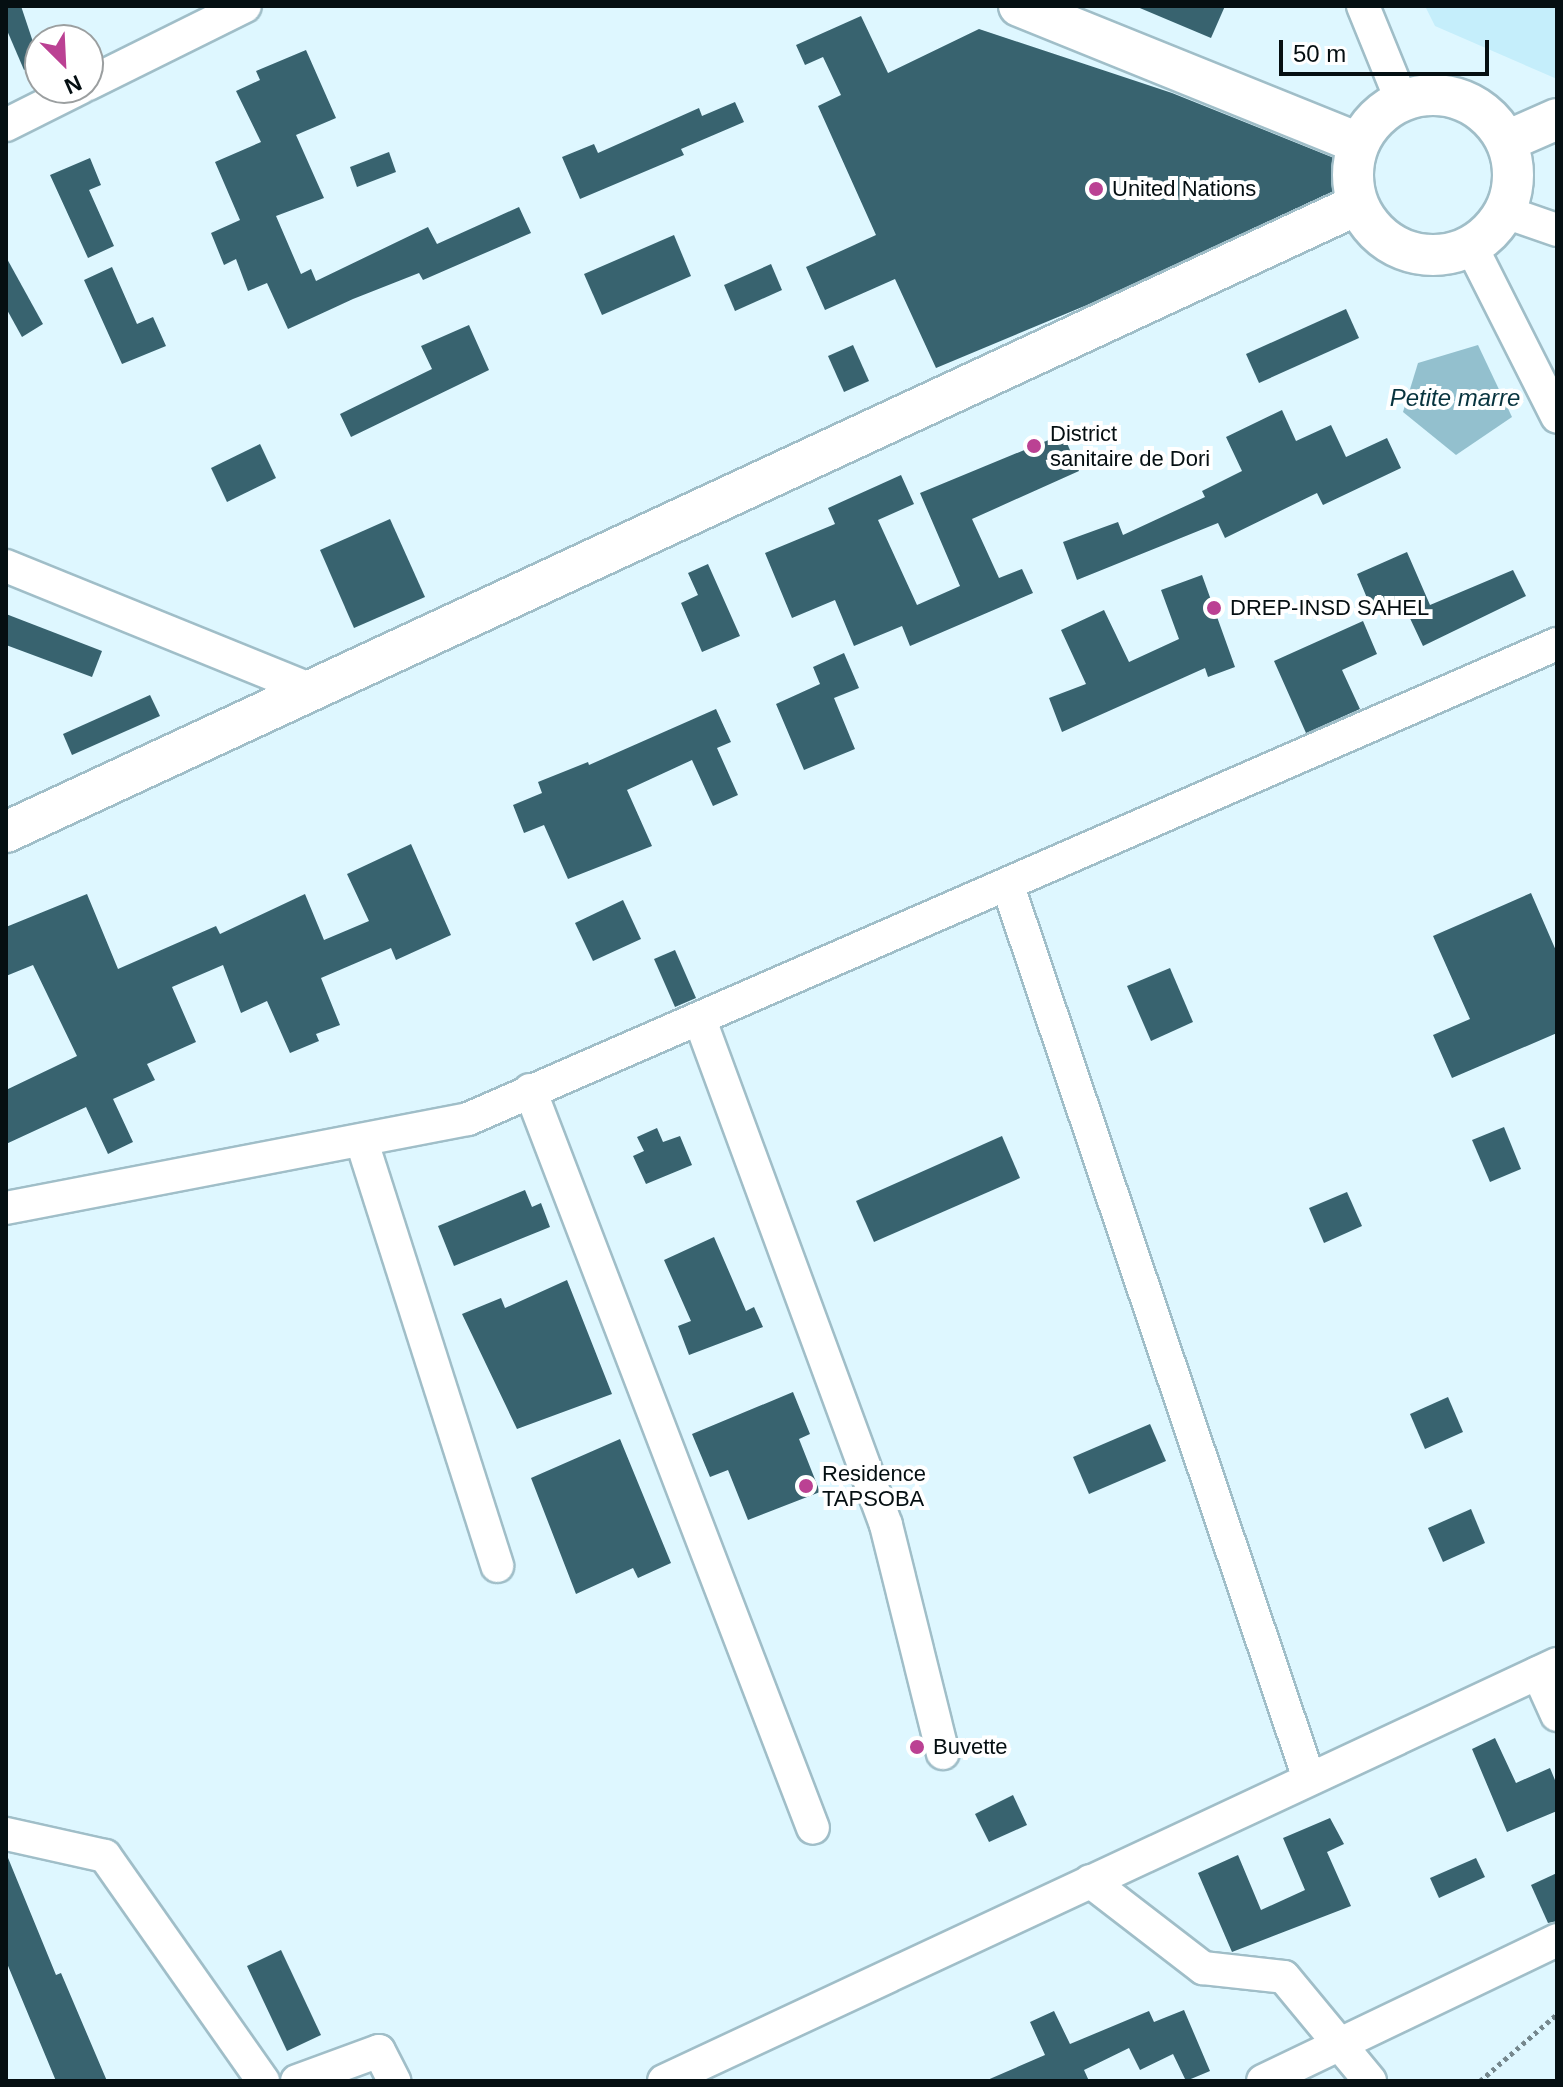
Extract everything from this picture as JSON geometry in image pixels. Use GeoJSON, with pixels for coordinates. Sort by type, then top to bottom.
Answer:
{"type":"FeatureCollection","features":[{"type":"Feature","properties":{"kind":"main road"},"geometry":{"type":"LineString","coordinates":[[1019,6],[1358,143]]}},
{"type":"Feature","properties":{"kind":"main road"},"geometry":{"type":"LineString","coordinates":[[1432,93],[1463,99],[1489,116],[1507,141],[1513,177],[1505,212],[1471,246],[1445,254],[1418,254],[1392,245],[1371,228],[1357,205],[1351,173],[1358,143],[1376,117],[1401,99],[1432,93]]}},
{"type":"Feature","properties":{"kind":"main road"},"geometry":{"type":"LineString","coordinates":[[1507,141],[1557,119]]}},
{"type":"Feature","properties":{"kind":"main road"},"geometry":{"type":"LineString","coordinates":[[6,832],[306,688],[1357,205]]}},
{"type":"Feature","properties":{"kind":"street"},"geometry":{"type":"LineString","coordinates":[[104,76],[245,6]]}},
{"type":"Feature","properties":{"kind":"street"},"geometry":{"type":"LineString","coordinates":[[1363,6],[1401,99]]}},
{"type":"Feature","properties":{"kind":"street"},"geometry":{"type":"LineString","coordinates":[[6,125],[48,104]]}},
{"type":"Feature","properties":{"kind":"street"},"geometry":{"type":"LineString","coordinates":[[1505,212],[1557,230]]}},
{"type":"Feature","properties":{"kind":"street"},"geometry":{"type":"LineString","coordinates":[[1471,246],[1557,416]]}},
{"type":"Feature","properties":{"kind":"street"},"geometry":{"type":"LineString","coordinates":[[6,566],[306,688]]}},
{"type":"Feature","properties":{"kind":"street"},"geometry":{"type":"LineString","coordinates":[[6,1208],[362,1142],[468,1119],[1557,644]]}},
{"type":"Feature","properties":{"kind":"street"},"geometry":{"type":"LineString","coordinates":[[1008,886],[1309,1779]]}},
{"type":"Feature","properties":{"kind":"street"},"geometry":{"type":"LineString","coordinates":[[700,1020],[886,1525],[943,1753]]}},
{"type":"Feature","properties":{"kind":"street"},"geometry":{"type":"LineString","coordinates":[[530,1090],[813,1828]]}},
{"type":"Feature","properties":{"kind":"street"},"geometry":{"type":"LineString","coordinates":[[362,1142],[497,1566]]}},
{"type":"Feature","properties":{"kind":"street"},"geometry":{"type":"LineString","coordinates":[[664,2081],[1548,1669],[1557,1715]]}},
{"type":"Feature","properties":{"kind":"street"},"geometry":{"type":"LineString","coordinates":[[6,1834],[105,1856],[263,2081]]}},
{"type":"Feature","properties":{"kind":"street"},"geometry":{"type":"LineString","coordinates":[[1090,1881],[1203,1968],[1284,1977],[1370,2081]]}},
{"type":"Feature","properties":{"kind":"street"},"geometry":{"type":"LineString","coordinates":[[1263,2081],[1557,1940]]}},
{"type":"Feature","properties":{"kind":"street"},"geometry":{"type":"LineString","coordinates":[[297,2081],[379,2051],[394,2081]]}},
{"type":"Feature","properties":{"kind":"path"},"geometry":{"type":"LineString","coordinates":[[1480,2081],[1557,2014]]}},
{"type":"Feature","properties":{"kind":"shaded area"},"geometry":{"type":"Polygon","coordinates":[[[1425,6],[1557,6],[1557,79],[1435,26],[1425,6]]]}},
{"type":"Feature","properties":{"kind":"water","name":"Petite marre"},"geometry":{"type":"Polygon","coordinates":[[[1478,345],[1512,417],[1456,455],[1403,412],[1418,363],[1478,345]]]}},
{"type":"Feature","properties":{"kind":"building"},"geometry":{"type":"Polygon","coordinates":[[[6,6],[21,6],[27,24],[24,24],[24,70],[6,28],[6,6]]]}},
{"type":"Feature","properties":{"kind":"building"},"geometry":{"type":"Polygon","coordinates":[[[1135,6],[1225,6],[1211,38],[1135,6]]]}},
{"type":"Feature","properties":{"kind":"building","name":"United Nations"},"geometry":{"type":"Polygon","coordinates":[[[861,16],[888,73],[979,29],[1172,93],[1334,158],[1343,175],[1338,189],[1087,305],[936,368],[895,279],[825,310],[806,267],[876,235],[818,106],[841,95],[823,57],[805,65],[796,45],[861,16]]]}},
{"type":"Feature","properties":{"kind":"building"},"geometry":{"type":"Polygon","coordinates":[[[306,50],[336,118],[296,135],[324,198],[276,216],[301,274],[311,269],[316,281],[428,227],[437,244],[519,207],[531,233],[423,280],[419,273],[288,329],[267,283],[248,291],[236,259],[224,265],[211,233],[240,220],[215,162],[261,142],[236,91],[260,80],[256,71],[306,50]]]}},
{"type":"Feature","properties":{"kind":"building"},"geometry":{"type":"Polygon","coordinates":[[[735,102],[744,122],[681,149],[684,155],[580,199],[562,157],[594,144],[598,153],[699,108],[702,116],[735,102]]]}},
{"type":"Feature","properties":{"kind":"building"},"geometry":{"type":"Polygon","coordinates":[[[389,152],[396,172],[357,187],[350,167],[389,152]]]}},
{"type":"Feature","properties":{"kind":"building"},"geometry":{"type":"Polygon","coordinates":[[[90,158],[101,185],[89,190],[114,246],[88,258],[50,175],[90,158]]]}},
{"type":"Feature","properties":{"kind":"building"},"geometry":{"type":"Polygon","coordinates":[[[674,235],[691,276],[602,315],[584,274],[674,235]]]}},
{"type":"Feature","properties":{"kind":"building"},"geometry":{"type":"Polygon","coordinates":[[[6,257],[43,324],[22,337],[6,308],[6,257]]]}},
{"type":"Feature","properties":{"kind":"building"},"geometry":{"type":"Polygon","coordinates":[[[771,264],[782,290],[735,311],[724,285],[771,264]]]}},
{"type":"Feature","properties":{"kind":"building"},"geometry":{"type":"Polygon","coordinates":[[[112,267],[137,324],[153,317],[166,346],[122,364],[84,280],[112,267]]]}},
{"type":"Feature","properties":{"kind":"building"},"geometry":{"type":"Polygon","coordinates":[[[1346,309],[1359,338],[1259,383],[1246,354],[1346,309]]]}},
{"type":"Feature","properties":{"kind":"building"},"geometry":{"type":"Polygon","coordinates":[[[469,325],[489,370],[351,437],[340,414],[432,369],[421,346],[469,325]]]}},
{"type":"Feature","properties":{"kind":"building"},"geometry":{"type":"Polygon","coordinates":[[[853,345],[869,381],[844,392],[828,356],[853,345]]]}},
{"type":"Feature","properties":{"kind":"building"},"geometry":{"type":"Polygon","coordinates":[[[1282,410],[1296,441],[1331,425],[1346,457],[1387,438],[1401,468],[1323,505],[1317,493],[1225,538],[1218,523],[1077,580],[1063,542],[1118,522],[1123,535],[1205,497],[1202,491],[1242,471],[1226,437],[1282,410]]]}},
{"type":"Feature","properties":{"kind":"building"},"geometry":{"type":"Polygon","coordinates":[[[1063,434],[1079,471],[972,519],[999,578],[1022,569],[1033,593],[910,646],[902,626],[854,646],[835,600],[792,618],[765,553],[835,524],[828,508],[901,475],[914,504],[878,520],[917,605],[960,586],[920,493],[1063,434]]]}},
{"type":"Feature","properties":{"kind":"building"},"geometry":{"type":"Polygon","coordinates":[[[260,444],[276,478],[227,502],[211,468],[260,444]]]}},
{"type":"Feature","properties":{"kind":"building"},"geometry":{"type":"Polygon","coordinates":[[[390,519],[425,597],[354,628],[320,550],[390,519]]]}},
{"type":"Feature","properties":{"kind":"building"},"geometry":{"type":"Polygon","coordinates":[[[1407,552],[1430,605],[1513,570],[1526,596],[1423,646],[1400,597],[1372,610],[1357,574],[1407,552]]]}},
{"type":"Feature","properties":{"kind":"building"},"geometry":{"type":"Polygon","coordinates":[[[708,564],[740,636],[702,652],[681,603],[698,595],[688,573],[708,564]]]}},
{"type":"Feature","properties":{"kind":"building"},"geometry":{"type":"Polygon","coordinates":[[[1202,575],[1235,667],[1208,677],[1205,668],[1062,732],[1049,698],[1086,684],[1061,630],[1104,610],[1129,662],[1179,639],[1161,590],[1202,575]]]}},
{"type":"Feature","properties":{"kind":"building"},"geometry":{"type":"Polygon","coordinates":[[[6,614],[102,651],[92,677],[6,645],[6,614]]]}},
{"type":"Feature","properties":{"kind":"building"},"geometry":{"type":"Polygon","coordinates":[[[1363,621],[1377,654],[1342,670],[1360,709],[1306,733],[1274,661],[1363,621]]]}},
{"type":"Feature","properties":{"kind":"building"},"geometry":{"type":"Polygon","coordinates":[[[844,653],[859,688],[834,698],[855,749],[804,770],[776,704],[820,684],[813,667],[844,653]]]}},
{"type":"Feature","properties":{"kind":"building"},"geometry":{"type":"Polygon","coordinates":[[[150,695],[160,716],[72,755],[63,734],[150,695]]]}},
{"type":"Feature","properties":{"kind":"building"},"geometry":{"type":"Polygon","coordinates":[[[716,709],[731,742],[717,748],[738,795],[713,806],[692,760],[627,790],[652,846],[568,879],[544,825],[524,833],[513,805],[542,793],[538,782],[588,762],[589,765],[716,709]]]}},
{"type":"Feature","properties":{"kind":"building"},"geometry":{"type":"Polygon","coordinates":[[[411,844],[451,935],[396,960],[391,948],[321,978],[340,1025],[316,1034],[319,1041],[290,1053],[267,1001],[241,1013],[223,965],[172,987],[196,1042],[147,1064],[155,1080],[113,1099],[133,1142],[108,1154],[86,1107],[6,1144],[6,1090],[77,1056],[33,965],[6,976],[6,927],[87,894],[118,969],[216,926],[220,934],[305,894],[324,940],[369,921],[347,874],[411,844]]]}},
{"type":"Feature","properties":{"kind":"building"},"geometry":{"type":"Polygon","coordinates":[[[1531,893],[1557,953],[1557,1033],[1452,1078],[1433,1035],[1470,1019],[1433,936],[1531,893]]]}},
{"type":"Feature","properties":{"kind":"building"},"geometry":{"type":"Polygon","coordinates":[[[623,900],[641,939],[593,961],[575,923],[623,900]]]}},
{"type":"Feature","properties":{"kind":"building"},"geometry":{"type":"Polygon","coordinates":[[[675,950],[696,998],[675,1007],[654,959],[675,950]]]}},
{"type":"Feature","properties":{"kind":"building"},"geometry":{"type":"Polygon","coordinates":[[[1170,968],[1193,1022],[1151,1041],[1127,986],[1170,968]]]}},
{"type":"Feature","properties":{"kind":"building"},"geometry":{"type":"Polygon","coordinates":[[[1504,1127],[1521,1169],[1490,1182],[1472,1140],[1504,1127]]]}},
{"type":"Feature","properties":{"kind":"building"},"geometry":{"type":"Polygon","coordinates":[[[657,1128],[663,1142],[680,1136],[692,1165],[646,1184],[633,1156],[644,1151],[637,1137],[657,1128]]]}},
{"type":"Feature","properties":{"kind":"building"},"geometry":{"type":"Polygon","coordinates":[[[1002,1136],[1020,1178],[874,1242],[856,1201],[1002,1136]]]}},
{"type":"Feature","properties":{"kind":"building"},"geometry":{"type":"Polygon","coordinates":[[[525,1190],[532,1207],[541,1203],[550,1227],[454,1266],[438,1226],[525,1190]]]}},
{"type":"Feature","properties":{"kind":"building"},"geometry":{"type":"Polygon","coordinates":[[[1347,1192],[1362,1226],[1324,1243],[1309,1208],[1347,1192]]]}},
{"type":"Feature","properties":{"kind":"building"},"geometry":{"type":"Polygon","coordinates":[[[714,1237],[746,1311],[754,1307],[763,1327],[689,1355],[678,1326],[691,1321],[664,1260],[714,1237]]]}},
{"type":"Feature","properties":{"kind":"building"},"geometry":{"type":"Polygon","coordinates":[[[567,1280],[612,1394],[517,1429],[462,1314],[501,1298],[505,1308],[567,1280]]]}},
{"type":"Feature","properties":{"kind":"building"},"geometry":{"type":"Polygon","coordinates":[[[793,1392],[810,1434],[799,1439],[820,1492],[748,1520],[728,1470],[710,1477],[692,1434],[793,1392]]]}},
{"type":"Feature","properties":{"kind":"building"},"geometry":{"type":"Polygon","coordinates":[[[1448,1397],[1463,1432],[1425,1449],[1410,1414],[1448,1397]]]}},
{"type":"Feature","properties":{"kind":"building"},"geometry":{"type":"Polygon","coordinates":[[[1150,1424],[1166,1461],[1089,1494],[1073,1457],[1150,1424]]]}},
{"type":"Feature","properties":{"kind":"building"},"geometry":{"type":"Polygon","coordinates":[[[620,1439],[671,1563],[638,1578],[633,1568],[576,1594],[531,1478],[620,1439]]]}},
{"type":"Feature","properties":{"kind":"building"},"geometry":{"type":"Polygon","coordinates":[[[1471,1509],[1485,1543],[1443,1562],[1428,1528],[1471,1509]]]}},
{"type":"Feature","properties":{"kind":"building"},"geometry":{"type":"Polygon","coordinates":[[[1495,1738],[1516,1783],[1550,1768],[1557,1785],[1557,1811],[1507,1832],[1472,1749],[1495,1738]]]}},
{"type":"Feature","properties":{"kind":"building"},"geometry":{"type":"Polygon","coordinates":[[[1013,1795],[1027,1825],[989,1842],[975,1814],[1013,1795]]]}},
{"type":"Feature","properties":{"kind":"building"},"geometry":{"type":"Polygon","coordinates":[[[1330,1818],[1344,1844],[1327,1852],[1351,1906],[1232,1952],[1198,1873],[1238,1855],[1261,1910],[1305,1890],[1283,1838],[1330,1818]]]}},
{"type":"Feature","properties":{"kind":"building"},"geometry":{"type":"Polygon","coordinates":[[[6,1853],[56,1975],[61,1973],[107,2081],[56,2081],[6,1961],[6,1853]]]}},
{"type":"Feature","properties":{"kind":"building"},"geometry":{"type":"Polygon","coordinates":[[[1476,1858],[1485,1877],[1439,1898],[1430,1878],[1476,1858]]]}},
{"type":"Feature","properties":{"kind":"building"},"geometry":{"type":"Polygon","coordinates":[[[1557,1873],[1557,1921],[1548,1923],[1531,1885],[1557,1873]]]}},
{"type":"Feature","properties":{"kind":"building"},"geometry":{"type":"Polygon","coordinates":[[[281,1950],[321,2035],[287,2051],[247,1966],[281,1950]]]}},
{"type":"Feature","properties":{"kind":"building"},"geometry":{"type":"Polygon","coordinates":[[[1184,2010],[1210,2071],[1186,2081],[1173,2054],[1140,2070],[1129,2048],[1084,2070],[1089,2081],[985,2081],[1045,2055],[1030,2022],[1054,2011],[1070,2044],[1149,2011],[1154,2022],[1184,2010]]]}},
{"type":"Feature","properties":{"kind":"place","name":"United Nations"},"geometry":{"type":"Point","coordinates":[1096,189]}},
{"type":"Feature","properties":{"kind":"place","name":"District sanitaire de Dori"},"geometry":{"type":"Point","coordinates":[1034,446]}},
{"type":"Feature","properties":{"kind":"place","name":"DREP-INSD SAHEL"},"geometry":{"type":"Point","coordinates":[1214,608]}},
{"type":"Feature","properties":{"kind":"place","name":"Residence TAPSOBA"},"geometry":{"type":"Point","coordinates":[806,1486]}},
{"type":"Feature","properties":{"kind":"place","name":"Buvette"},"geometry":{"type":"Point","coordinates":[917,1747]}}]}
